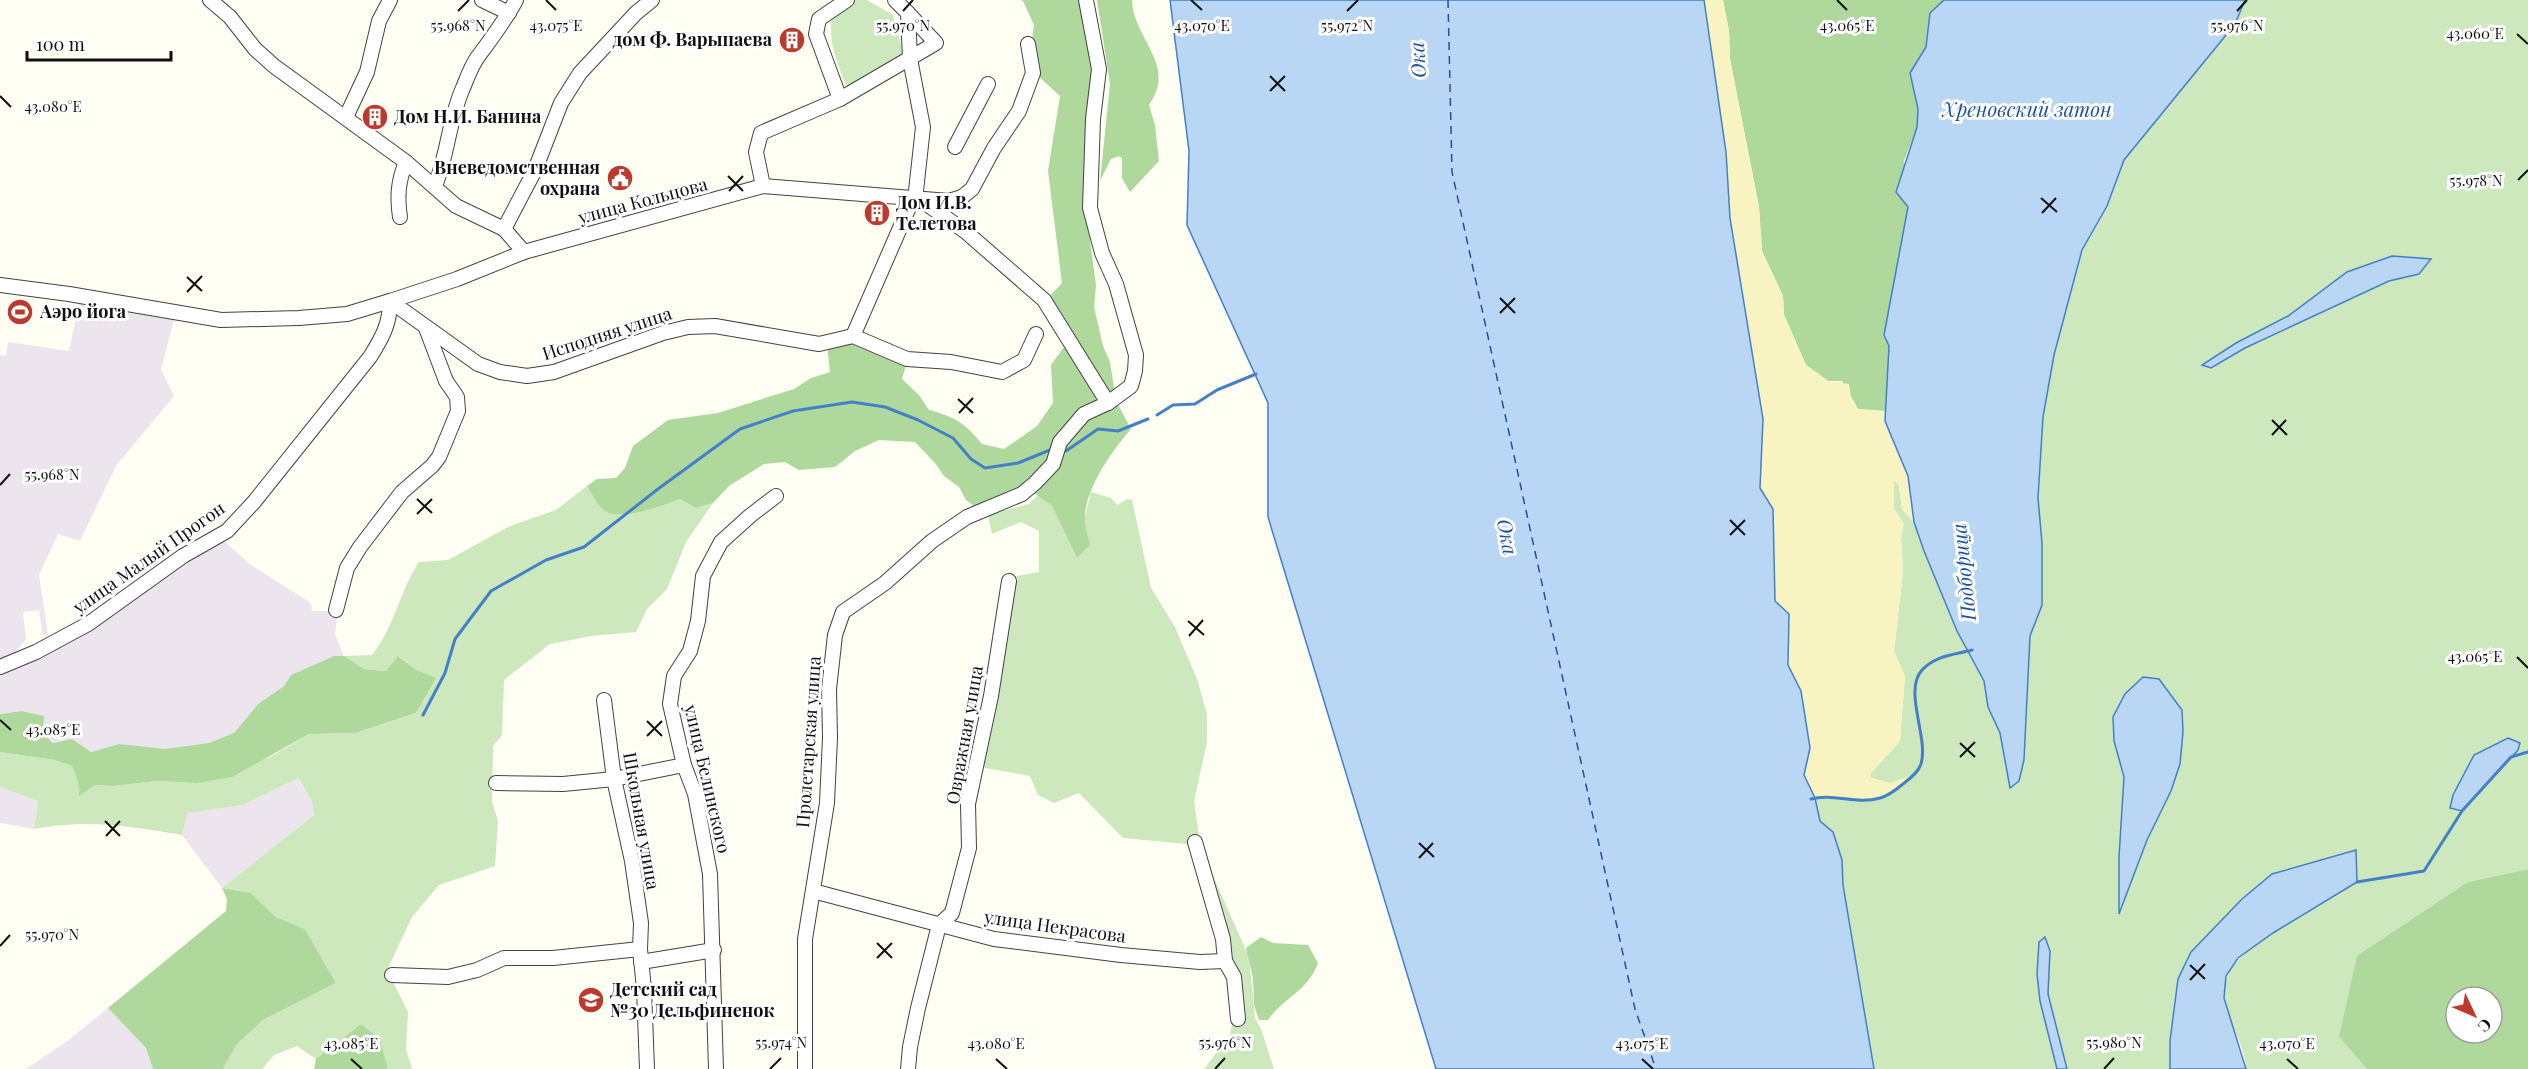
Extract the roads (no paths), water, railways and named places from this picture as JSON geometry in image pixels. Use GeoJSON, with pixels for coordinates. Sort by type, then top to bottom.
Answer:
{"type":"FeatureCollection","features":[{"type":"Feature","properties":{"kind":"street"},"geometry":{"type":"LineString","coordinates":[[210,0],[230,17],[242,34],[274,66],[406,162],[456,206],[504,229],[524,252]]}},
{"type":"Feature","properties":{"kind":"street"},"geometry":{"type":"LineString","coordinates":[[346,117],[367,72],[379,21],[390,0]]}},
{"type":"Feature","properties":{"kind":"street"},"geometry":{"type":"LineString","coordinates":[[435,186],[443,166],[448,137],[462,91],[476,60],[513,6],[482,0]]}},
{"type":"Feature","properties":{"kind":"street"},"geometry":{"type":"LineString","coordinates":[[504,229],[535,170],[567,93],[580,73],[636,13],[652,0]]}},
{"type":"Feature","properties":{"kind":"street"},"geometry":{"type":"LineString","coordinates":[[840,99],[816,34],[819,19],[847,0]]}},
{"type":"Feature","properties":{"kind":"street"},"geometry":{"type":"LineString","coordinates":[[763,186],[756,152],[761,134],[840,99],[936,44],[896,0]]}},
{"type":"Feature","properties":{"kind":"street","name":"Пролетарская улица"},"geometry":{"type":"LineString","coordinates":[[805,1069],[805,939],[826,803],[830,738],[829,689],[835,635],[843,612],[885,583],[932,541],[967,517],[1022,494],[1053,464],[1060,442],[1084,414],[1108,403],[1131,386],[1136,371],[1136,355],[1116,284],[1102,253],[1090,208],[1093,119],[1099,69],[1086,0]]}},
{"type":"Feature","properties":{"kind":"street"},"geometry":{"type":"LineString","coordinates":[[908,13],[910,59],[923,127],[918,200],[910,205],[853,336],[907,359],[951,362],[1002,372],[1024,360],[1036,334]]}},
{"type":"Feature","properties":{"kind":"street","name":"улица Кольцова"},"geometry":{"type":"LineString","coordinates":[[0,285],[69,294],[221,320],[270,320],[347,314],[457,279],[524,252],[763,186],[949,201],[962,197],[972,189],[994,148],[1019,111],[1033,73],[1029,44]]}},
{"type":"Feature","properties":{"kind":"street"},"geometry":{"type":"LineString","coordinates":[[955,147],[988,84]]}},
{"type":"Feature","properties":{"kind":"street"},"geometry":{"type":"LineString","coordinates":[[400,217],[400,176],[406,162]]}},
{"type":"Feature","properties":{"kind":"street","name":"улица Кольцова"},"geometry":{"type":"LineString","coordinates":[[918,200],[966,232],[1044,300],[1108,403]]}},
{"type":"Feature","properties":{"kind":"street","name":"Исподняя улица"},"geometry":{"type":"LineString","coordinates":[[390,302],[478,364],[500,372],[527,376],[554,372],[663,333],[688,327],[715,326],[819,344],[853,336]]}},
{"type":"Feature","properties":{"kind":"street","name":"улица Малый Прогон"},"geometry":{"type":"LineString","coordinates":[[0,667],[36,652],[88,624],[183,556],[227,531],[254,502],[370,357],[384,336],[390,317],[390,302]]}},
{"type":"Feature","properties":{"kind":"street"},"geometry":{"type":"LineString","coordinates":[[336,610],[342,582],[360,547],[402,492],[439,457],[458,411],[457,397],[446,381],[426,328]]}},
{"type":"Feature","properties":{"kind":"street","name":"улица Белинского"},"geometry":{"type":"LineString","coordinates":[[716,1069],[710,874],[695,794],[684,765],[670,704],[674,676],[690,651],[698,621],[704,576],[722,542],[776,496]]}},
{"type":"Feature","properties":{"kind":"street","name":"Овражная улица"},"geometry":{"type":"LineString","coordinates":[[909,1069],[916,1018],[939,925],[952,912],[969,848],[968,804],[991,696],[1009,580]]}},
{"type":"Feature","properties":{"kind":"street","name":"Школьная улица"},"geometry":{"type":"LineString","coordinates":[[604,700],[614,779],[641,922],[647,1069]]}},
{"type":"Feature","properties":{"kind":"street"},"geometry":{"type":"LineString","coordinates":[[496,783],[563,784],[614,779],[684,765]]}},
{"type":"Feature","properties":{"kind":"street"},"geometry":{"type":"LineString","coordinates":[[1195,842],[1223,939],[1225,961],[1234,977],[1238,1019]]}},
{"type":"Feature","properties":{"kind":"street","name":"улица Некрасова"},"geometry":{"type":"LineString","coordinates":[[813,891],[1005,940],[1150,958],[1200,962],[1225,961]]}},
{"type":"Feature","properties":{"kind":"street"},"geometry":{"type":"LineString","coordinates":[[392,975],[448,977],[477,970],[504,958],[641,955],[714,950]]}},
{"type":"Feature","properties":{"kind":"water","name":"Ока"},"geometry":{"type":"Polygon","coordinates":[[[1170,0],[1704,0],[1726,152],[1730,218],[1763,419],[1760,488],[1773,509],[1775,601],[1789,614],[1788,665],[1801,691],[1810,748],[1804,775],[1815,798],[1820,821],[1833,832],[1842,860],[1843,885],[1874,1069],[1436,1069],[1268,517],[1268,403],[1187,225],[1189,151],[1170,0]]]}},
{"type":"Feature","properties":{"kind":"water","name":"Хреновский затон"},"geometry":{"type":"Polygon","coordinates":[[[1944,0],[2245,0],[2235,24],[2124,160],[2107,206],[2082,250],[2054,355],[2043,417],[2038,498],[2042,543],[2042,605],[2030,636],[2024,760],[2019,781],[2010,788],[2000,733],[1988,707],[1984,681],[1957,631],[1924,551],[1914,522],[1908,476],[1885,421],[1889,346],[1884,335],[1908,207],[1896,192],[1917,127],[1918,109],[1910,73],[1926,47],[1930,13],[1944,0]]]}},
{"type":"Feature","properties":{"kind":"water"},"geometry":{"type":"Polygon","coordinates":[[[2392,256],[2431,259],[2419,274],[2389,281],[2245,348],[2211,368],[2202,365],[2236,343],[2288,316],[2347,272],[2392,256]]]}},
{"type":"Feature","properties":{"kind":"water"},"geometry":{"type":"Polygon","coordinates":[[[2143,677],[2159,679],[2182,710],[2183,732],[2180,764],[2171,791],[2147,840],[2119,914],[2119,857],[2124,777],[2114,741],[2113,717],[2125,694],[2143,677]]]}},
{"type":"Feature","properties":{"kind":"water"},"geometry":{"type":"Polygon","coordinates":[[[2508,738],[2520,743],[2518,750],[2462,811],[2450,808],[2453,795],[2474,755],[2508,738]]]}},
{"type":"Feature","properties":{"kind":"water"},"geometry":{"type":"Polygon","coordinates":[[[2356,850],[2357,882],[2273,933],[2238,958],[2226,976],[2224,998],[2246,1069],[2170,1069],[2170,1041],[2178,979],[2191,952],[2242,899],[2272,874],[2356,850]]]}},
{"type":"Feature","properties":{"kind":"water"},"geometry":{"type":"Polygon","coordinates":[[[2045,937],[2050,951],[2048,994],[2067,1069],[2057,1069],[2040,1001],[2037,974],[2039,942],[2045,937]]]}},
{"type":"Feature","properties":{"kind":"waterway"},"geometry":{"type":"LineString","coordinates":[[1157,415],[1173,405],[1195,404],[1217,390],[1256,374]]}},
{"type":"Feature","properties":{"kind":"waterway"},"geometry":{"type":"LineString","coordinates":[[423,715],[445,673],[455,639],[491,591],[546,560],[584,547],[740,429],[793,411],[852,402],[885,407],[918,420],[953,438],[971,459],[985,468],[1018,463],[1050,450]]}},
{"type":"Feature","properties":{"kind":"waterway"},"geometry":{"type":"LineString","coordinates":[[1066,451],[1098,429],[1118,431],[1148,419]]}},
{"type":"Feature","properties":{"kind":"waterway","name":"Подборица"},"geometry":{"type":"LineString","coordinates":[[1811,799],[1828,797],[1871,800],[1880,798],[1914,775],[1921,764],[1923,753],[1915,702],[1917,679],[1922,670],[1933,661],[1972,650]]}},
{"type":"Feature","properties":{"kind":"waterway"},"geometry":{"type":"LineString","coordinates":[[2357,882],[2424,871],[2462,811],[2511,757],[2528,752]]}},
{"type":"Feature","properties":{"kind":"place","name":"дом Ф. Варыпаева"},"geometry":{"type":"Point","coordinates":[792,40]}},
{"type":"Feature","properties":{"kind":"place","name":"Дом Н.И. Банина"},"geometry":{"type":"Point","coordinates":[375,117]}},
{"type":"Feature","properties":{"kind":"place","name":"Вневедомственная охрана"},"geometry":{"type":"Point","coordinates":[620,178]}},
{"type":"Feature","properties":{"kind":"place","name":"Дом И.В. Телетова"},"geometry":{"type":"Point","coordinates":[877,213]}},
{"type":"Feature","properties":{"kind":"place","name":"Аэро йога"},"geometry":{"type":"Point","coordinates":[20,312]}},
{"type":"Feature","properties":{"kind":"place","name":"Детский сад №30 Дельфиненок"},"geometry":{"type":"Point","coordinates":[591,1000]}}]}
